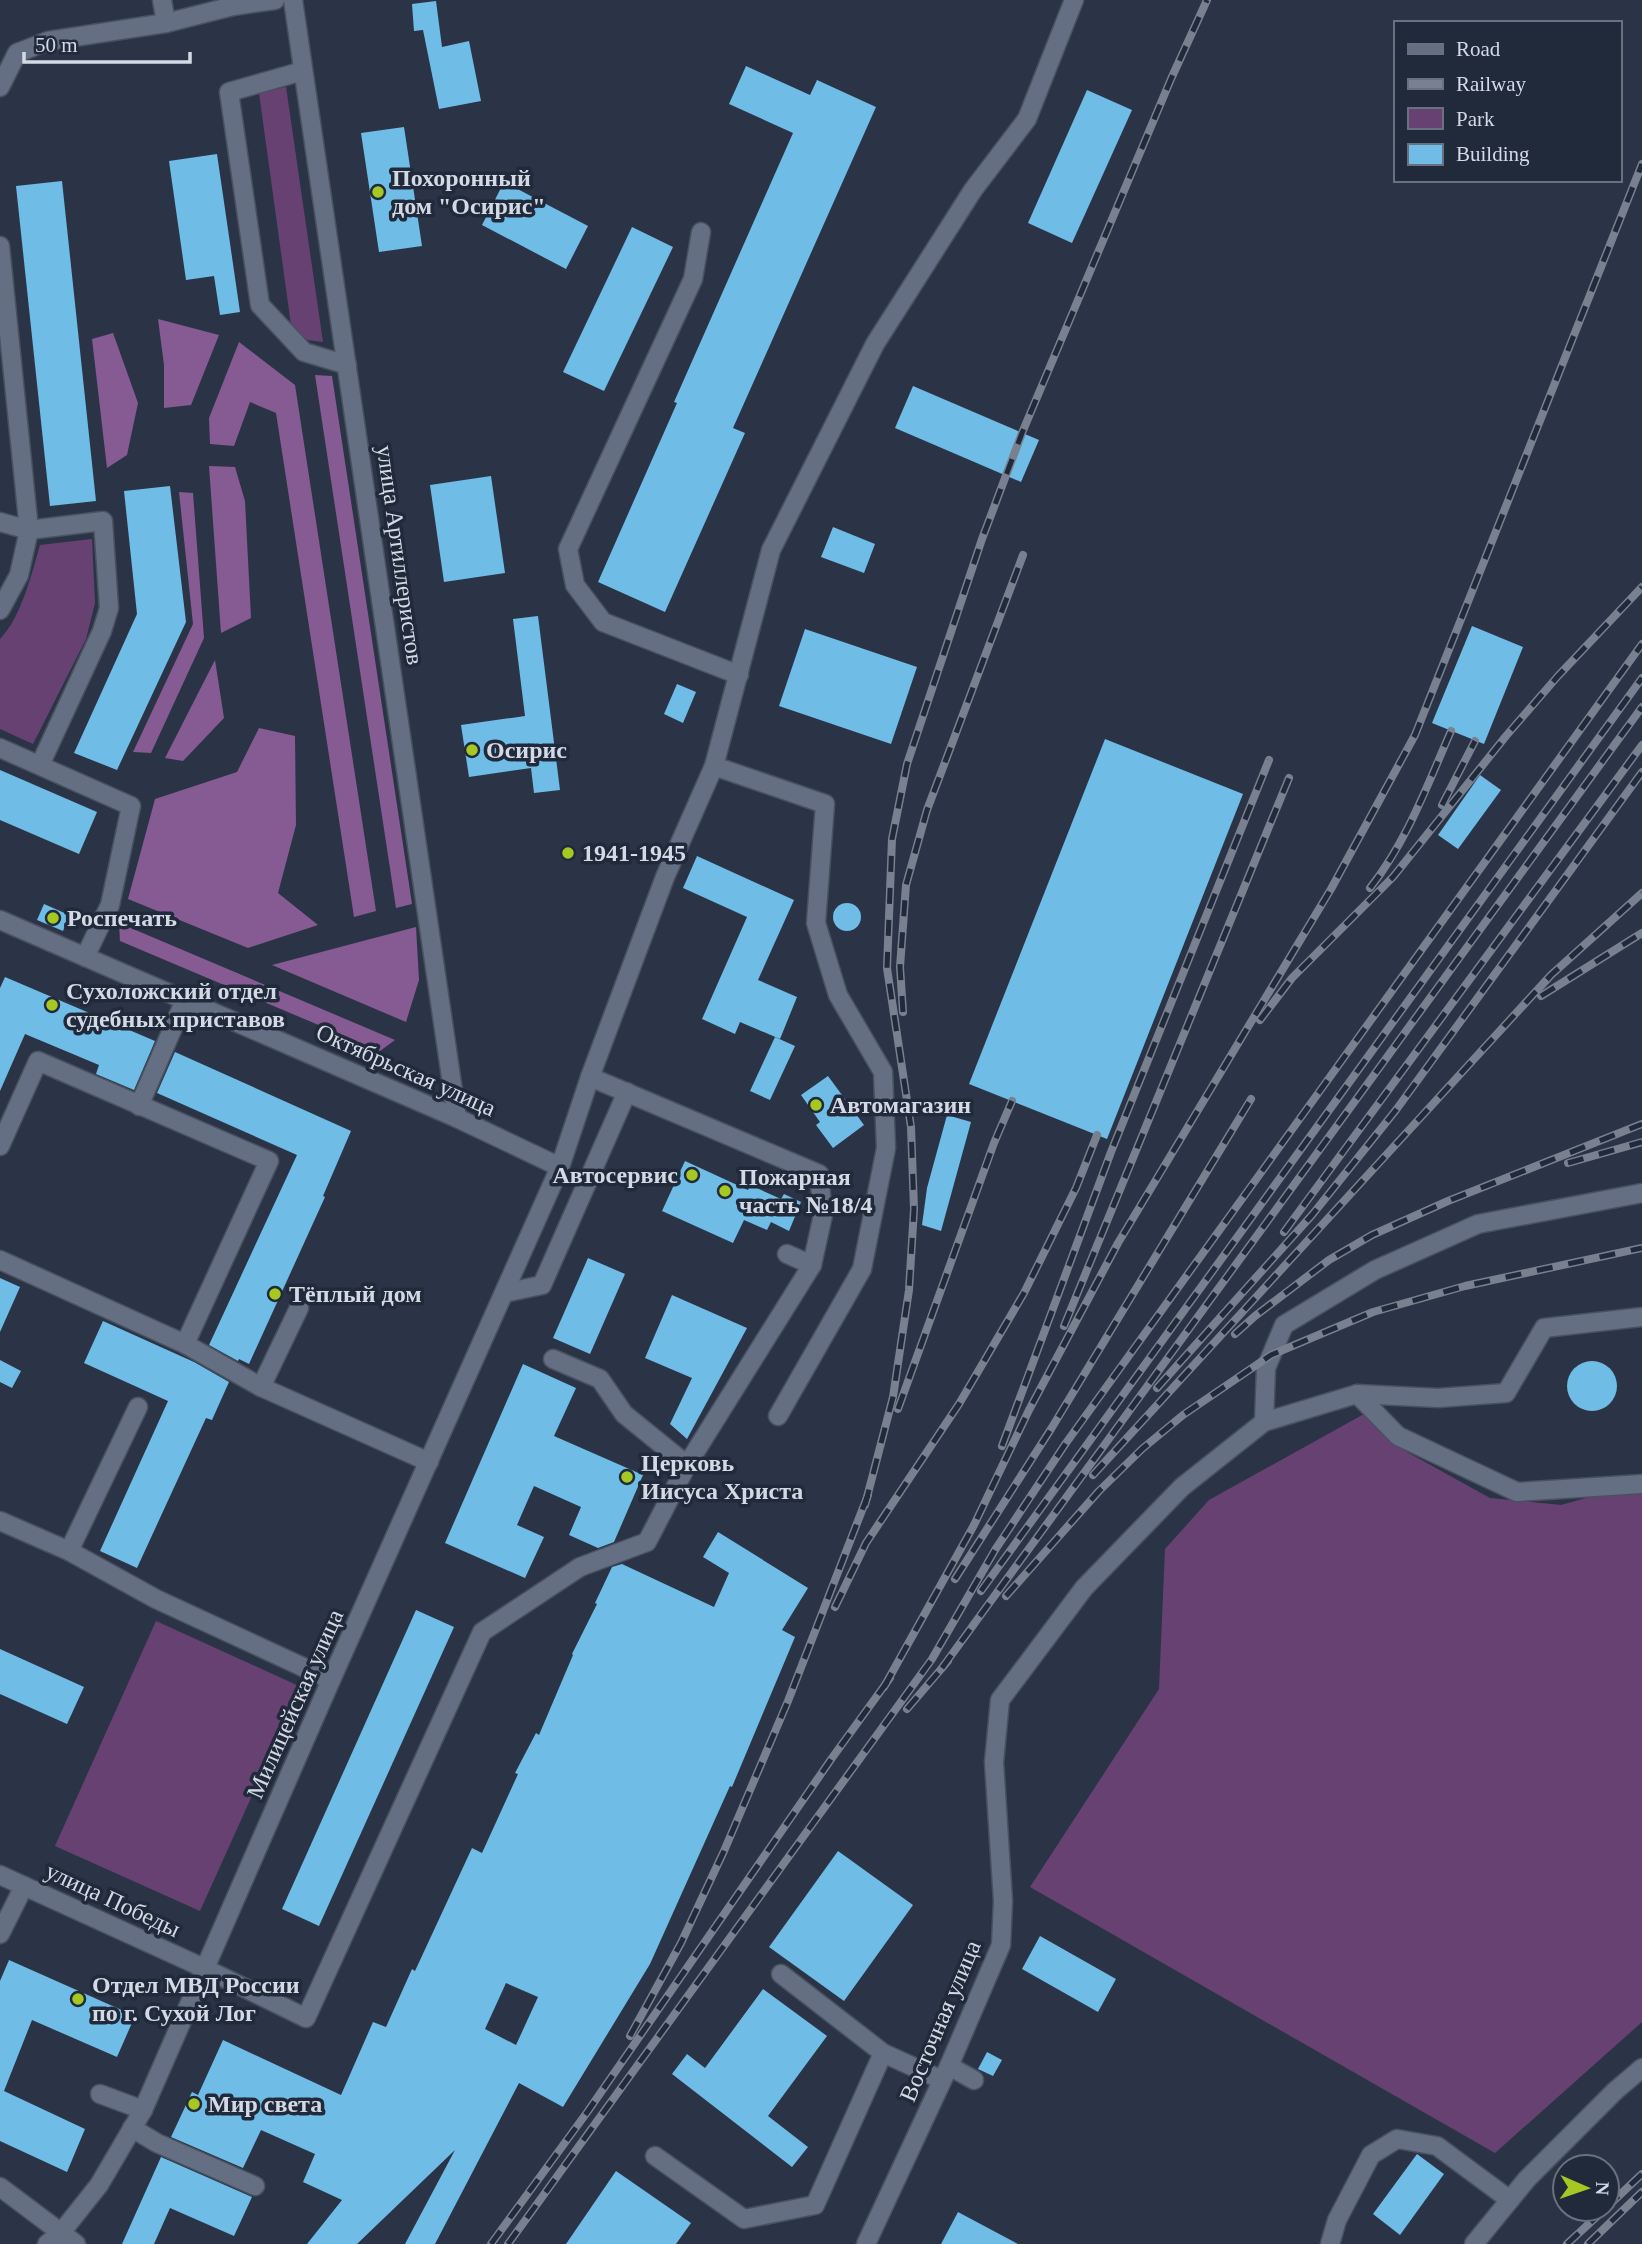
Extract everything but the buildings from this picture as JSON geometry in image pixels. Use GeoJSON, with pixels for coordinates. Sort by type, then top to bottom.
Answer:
{"type":"FeatureCollection","features":[{"type":"Feature","properties":{"kind":"street"},"geometry":{"type":"LineString","coordinates":[[162,0],[166,23]]}},
{"type":"Feature","properties":{"kind":"street"},"geometry":{"type":"LineString","coordinates":[[0,87],[16,52],[48,41],[166,23],[233,3],[275,0]]}},
{"type":"Feature","properties":{"kind":"street","name":"улица Артиллеристов"},"geometry":{"type":"LineString","coordinates":[[293,0],[457,1118]]}},
{"type":"Feature","properties":{"kind":"street","name":"Милицейская улица"},"geometry":{"type":"LineString","coordinates":[[54,2239],[99,2185],[143,2109],[331,1679],[560,1167],[590,1077],[665,877],[714,766],[771,550],[874,344],[973,190],[1027,119],[1074,0]]}},
{"type":"Feature","properties":{"kind":"street"},"geometry":{"type":"LineString","coordinates":[[303,71],[229,92],[260,305],[304,352],[347,365]]}},
{"type":"Feature","properties":{"kind":"street"},"geometry":{"type":"LineString","coordinates":[[701,232],[693,279],[568,549],[575,585],[603,622],[739,675]]}},
{"type":"Feature","properties":{"kind":"street"},"geometry":{"type":"LineString","coordinates":[[0,235],[29,530],[19,575],[0,610]]}},
{"type":"Feature","properties":{"kind":"street"},"geometry":{"type":"LineString","coordinates":[[0,522],[29,530],[103,521],[109,608],[102,631],[40,765]]}},
{"type":"Feature","properties":{"kind":"street"},"geometry":{"type":"LineString","coordinates":[[0,748],[131,806],[110,905],[85,957]]}},
{"type":"Feature","properties":{"kind":"street"},"geometry":{"type":"LineString","coordinates":[[714,766],[825,804],[816,923],[838,995],[883,1072],[886,1148],[862,1269],[778,1416]]}},
{"type":"Feature","properties":{"kind":"street","name":"Октябрьская улица"},"geometry":{"type":"LineString","coordinates":[[2,928],[85,957],[457,1118],[560,1167]]}},
{"type":"Feature","properties":{"kind":"street"},"geometry":{"type":"LineString","coordinates":[[139,1106],[185,1000]]}},
{"type":"Feature","properties":{"kind":"street"},"geometry":{"type":"LineString","coordinates":[[0,1146],[38,1062],[269,1161],[185,1344]]}},
{"type":"Feature","properties":{"kind":"street"},"geometry":{"type":"LineString","coordinates":[[553,1359],[600,1379],[624,1413],[687,1465],[813,1265],[823,1215],[819,1174],[590,1077]]}},
{"type":"Feature","properties":{"kind":"street"},"geometry":{"type":"LineString","coordinates":[[504,1293],[542,1285],[626,1092]]}},
{"type":"Feature","properties":{"kind":"street"},"geometry":{"type":"LineString","coordinates":[[1642,1193],[1478,1224],[1375,1270],[1284,1325],[1266,1368],[1264,1422],[1357,1395],[1438,1398],[1506,1393],[1545,1328],[1642,1317]]}},
{"type":"Feature","properties":{"kind":"street"},"geometry":{"type":"LineString","coordinates":[[787,1254],[813,1265]]}},
{"type":"Feature","properties":{"kind":"street"},"geometry":{"type":"LineString","coordinates":[[0,1260],[185,1344],[261,1387],[429,1462]]}},
{"type":"Feature","properties":{"kind":"street"},"geometry":{"type":"LineString","coordinates":[[261,1387],[299,1308]]}},
{"type":"Feature","properties":{"kind":"street"},"geometry":{"type":"LineString","coordinates":[[1357,1395],[1398,1436],[1517,1492],[1642,1484]]}},
{"type":"Feature","properties":{"kind":"street"},"geometry":{"type":"LineString","coordinates":[[69,1551],[138,1407]]}},
{"type":"Feature","properties":{"kind":"street","name":"Восточная улица"},"geometry":{"type":"LineString","coordinates":[[866,2244],[1001,1945],[1003,1901],[994,1762],[1000,1700],[1084,1588],[1182,1487],[1264,1422]]}},
{"type":"Feature","properties":{"kind":"street","name":"улица Победы"},"geometry":{"type":"LineString","coordinates":[[0,1875],[306,2018],[482,1632],[580,1567],[647,1542],[687,1465]]}},
{"type":"Feature","properties":{"kind":"street"},"geometry":{"type":"LineString","coordinates":[[0,1521],[69,1551],[156,1599],[331,1679]]}},
{"type":"Feature","properties":{"kind":"street"},"geometry":{"type":"LineString","coordinates":[[0,1934],[24,1886]]}},
{"type":"Feature","properties":{"kind":"street"},"geometry":{"type":"LineString","coordinates":[[781,1975],[883,2053],[974,2080]]}},
{"type":"Feature","properties":{"kind":"street"},"geometry":{"type":"LineString","coordinates":[[655,2156],[744,2219],[816,2206],[883,2053]]}},
{"type":"Feature","properties":{"kind":"street"},"geometry":{"type":"LineString","coordinates":[[1474,2244],[1527,2179],[1615,2091],[1642,2068]]}},
{"type":"Feature","properties":{"kind":"street"},"geometry":{"type":"LineString","coordinates":[[100,2094],[143,2109]]}},
{"type":"Feature","properties":{"kind":"street"},"geometry":{"type":"LineString","coordinates":[[132,2128],[157,2143],[255,2186]]}},
{"type":"Feature","properties":{"kind":"street"},"geometry":{"type":"LineString","coordinates":[[1330,2244],[1336,2220],[1371,2155],[1396,2139],[1437,2146],[1510,2200]]}},
{"type":"Feature","properties":{"kind":"street"},"geometry":{"type":"LineString","coordinates":[[0,2187],[54,2239],[76,2244]]}},
{"type":"Feature","properties":{"kind":"green space"},"geometry":{"type":"Polygon","coordinates":[[[286,87],[323,342],[307,340],[291,325],[259,93],[286,87]]]}},
{"type":"Feature","properties":{"kind":"green space"},"geometry":{"type":"Polygon","coordinates":[[[92,539],[95,603],[86,639],[33,744],[0,729],[0,639],[20,607],[40,545],[92,539]]]}},
{"type":"Feature","properties":{"kind":"green space"},"geometry":{"type":"Polygon","coordinates":[[[1364,1414],[1407,1452],[1490,1498],[1561,1505],[1593,1496],[1642,1492],[1642,2022],[1495,2153],[1030,1887],[1159,1689],[1165,1549],[1209,1500],[1364,1414]]]}},
{"type":"Feature","properties":{"kind":"green space"},"geometry":{"type":"Polygon","coordinates":[[[156,1621],[301,1687],[200,1911],[55,1846],[156,1621]]]}},
{"type":"Feature","properties":{"kind":"shaded area"},"geometry":{"type":"Polygon","coordinates":[[[158,319],[219,335],[191,405],[164,408],[164,365],[158,319]]]}},
{"type":"Feature","properties":{"kind":"shaded area"},"geometry":{"type":"Polygon","coordinates":[[[113,333],[138,403],[127,455],[107,468],[92,339],[113,333]]]}},
{"type":"Feature","properties":{"kind":"shaded area"},"geometry":{"type":"Polygon","coordinates":[[[239,342],[295,385],[376,911],[354,917],[276,413],[250,402],[234,446],[210,444],[209,418],[239,342]]]}},
{"type":"Feature","properties":{"kind":"shaded area"},"geometry":{"type":"Polygon","coordinates":[[[315,375],[332,376],[412,904],[396,908],[315,375]]]}},
{"type":"Feature","properties":{"kind":"shaded area"},"geometry":{"type":"Polygon","coordinates":[[[209,466],[235,467],[245,501],[251,618],[221,633],[209,466]]]}},
{"type":"Feature","properties":{"kind":"shaded area"},"geometry":{"type":"Polygon","coordinates":[[[179,492],[193,493],[204,638],[151,753],[133,752],[193,624],[179,492]]]}},
{"type":"Feature","properties":{"kind":"shaded area"},"geometry":{"type":"Polygon","coordinates":[[[215,660],[224,718],[183,761],[165,758],[215,660]]]}},
{"type":"Feature","properties":{"kind":"shaded area"},"geometry":{"type":"Polygon","coordinates":[[[259,728],[295,736],[296,825],[278,893],[318,925],[248,948],[128,899],[155,799],[237,772],[259,728]]]}},
{"type":"Feature","properties":{"kind":"shaded area"},"geometry":{"type":"Polygon","coordinates":[[[119,923],[395,1040],[380,1051],[120,941],[119,923]]]}},
{"type":"Feature","properties":{"kind":"shaded area"},"geometry":{"type":"Polygon","coordinates":[[[416,927],[419,980],[406,1022],[272,965],[416,927]]]}},
{"type":"Feature","properties":{"kind":"railway"},"geometry":{"type":"LineString","coordinates":[[865,1505],[893,1397],[909,1290],[914,1209],[911,1127],[887,968],[892,839],[907,764],[982,539],[1022,433],[1207,0]]}},
{"type":"Feature","properties":{"kind":"railway"},"geometry":{"type":"LineString","coordinates":[[884,1687],[974,1525],[1029,1410],[1118,1243],[1331,889],[1415,735],[1642,164]]}},
{"type":"Feature","properties":{"kind":"railway"},"geometry":{"type":"LineString","coordinates":[[903,1012],[900,967],[906,885],[927,810],[1023,555]]}},
{"type":"Feature","properties":{"kind":"railway"},"geometry":{"type":"LineString","coordinates":[[1260,1020],[1292,978],[1393,877],[1506,736],[1642,587]]}},
{"type":"Feature","properties":{"kind":"railway"},"geometry":{"type":"LineString","coordinates":[[508,2244],[932,1659],[995,1550],[1066,1443],[1642,644]]}},
{"type":"Feature","properties":{"kind":"railway"},"geometry":{"type":"LineString","coordinates":[[981,1591],[1642,678]]}},
{"type":"Feature","properties":{"kind":"railway"},"geometry":{"type":"LineString","coordinates":[[942,1668],[1642,707]]}},
{"type":"Feature","properties":{"kind":"railway"},"geometry":{"type":"LineString","coordinates":[[1370,888],[1406,832],[1451,731]]}},
{"type":"Feature","properties":{"kind":"railway"},"geometry":{"type":"LineString","coordinates":[[1442,805],[1475,741]]}},
{"type":"Feature","properties":{"kind":"railway"},"geometry":{"type":"LineString","coordinates":[[1284,1232],[1642,745]]}},
{"type":"Feature","properties":{"kind":"railway"},"geometry":{"type":"LineString","coordinates":[[1002,1446],[1111,1152],[1269,760]]}},
{"type":"Feature","properties":{"kind":"railway"},"geometry":{"type":"LineString","coordinates":[[1157,1388],[1312,1215],[1396,1110],[1642,772]]}},
{"type":"Feature","properties":{"kind":"railway"},"geometry":{"type":"LineString","coordinates":[[1064,1326],[1289,778]]}},
{"type":"Feature","properties":{"kind":"railway"},"geometry":{"type":"LineString","coordinates":[[1093,1475],[1551,975],[1642,893]]}},
{"type":"Feature","properties":{"kind":"railway"},"geometry":{"type":"LineString","coordinates":[[1541,996],[1642,933]]}},
{"type":"Feature","properties":{"kind":"railway"},"geometry":{"type":"LineString","coordinates":[[955,1579],[1051,1429],[1251,1099]]}},
{"type":"Feature","properties":{"kind":"railway"},"geometry":{"type":"LineString","coordinates":[[898,1409],[994,1143],[1012,1101]]}},
{"type":"Feature","properties":{"kind":"railway"},"geometry":{"type":"LineString","coordinates":[[1235,1334],[1329,1260],[1372,1235],[1448,1201],[1642,1124]]}},
{"type":"Feature","properties":{"kind":"railway"},"geometry":{"type":"LineString","coordinates":[[835,1607],[866,1543],[959,1404],[1024,1293],[1076,1188],[1097,1135]]}},
{"type":"Feature","properties":{"kind":"railway"},"geometry":{"type":"LineString","coordinates":[[1568,1163],[1642,1142]]}},
{"type":"Feature","properties":{"kind":"railway"},"geometry":{"type":"LineString","coordinates":[[1006,1596],[1099,1491],[1142,1449],[1183,1415],[1271,1355],[1373,1312],[1465,1286],[1642,1248]]}},
{"type":"Feature","properties":{"kind":"railway"},"geometry":{"type":"LineString","coordinates":[[630,2036],[681,1943],[724,1851],[788,1701],[868,1495]]}},
{"type":"Feature","properties":{"kind":"railway"},"geometry":{"type":"LineString","coordinates":[[907,1709],[948,1661]]}},
{"type":"Feature","properties":{"kind":"railway"},"geometry":{"type":"LineString","coordinates":[[491,2244],[588,2111],[890,1678]]}},
{"type":"Feature","properties":{"kind":"railway"},"geometry":{"type":"LineString","coordinates":[[1621,2194],[1642,2174]]}},
{"type":"Feature","properties":{"kind":"railway"},"geometry":{"type":"LineString","coordinates":[[1588,2244],[1642,2192]]}},
{"type":"Feature","properties":{"kind":"railway"},"geometry":{"type":"LineString","coordinates":[[1567,2244],[1590,2223]]}},
{"type":"Feature","properties":{"kind":"place","name":"Похоронный дом \"Осирис\""},"geometry":{"type":"Point","coordinates":[378,192]}},
{"type":"Feature","properties":{"kind":"place","name":"Осирис"},"geometry":{"type":"Point","coordinates":[472,750]}},
{"type":"Feature","properties":{"kind":"place","name":"1941-1945"},"geometry":{"type":"Point","coordinates":[568,853]}},
{"type":"Feature","properties":{"kind":"place","name":"Роспечать"},"geometry":{"type":"Point","coordinates":[53,918]}},
{"type":"Feature","properties":{"kind":"place","name":"Сухоложский отдел судебных приставов"},"geometry":{"type":"Point","coordinates":[52,1005]}},
{"type":"Feature","properties":{"kind":"place","name":"Автомагазин"},"geometry":{"type":"Point","coordinates":[816,1105]}},
{"type":"Feature","properties":{"kind":"place","name":"Автосервис"},"geometry":{"type":"Point","coordinates":[692,1175]}},
{"type":"Feature","properties":{"kind":"place","name":"Пожарная часть №18/4"},"geometry":{"type":"Point","coordinates":[725,1191]}},
{"type":"Feature","properties":{"kind":"place","name":"Тёплый дом"},"geometry":{"type":"Point","coordinates":[275,1294]}},
{"type":"Feature","properties":{"kind":"place","name":"Церковь Иисуса Христа"},"geometry":{"type":"Point","coordinates":[627,1477]}},
{"type":"Feature","properties":{"kind":"place","name":"Отдел МВД России по г. Сухой Лог"},"geometry":{"type":"Point","coordinates":[78,1999]}},
{"type":"Feature","properties":{"kind":"place","name":"Мир света"},"geometry":{"type":"Point","coordinates":[194,2104]}}]}
